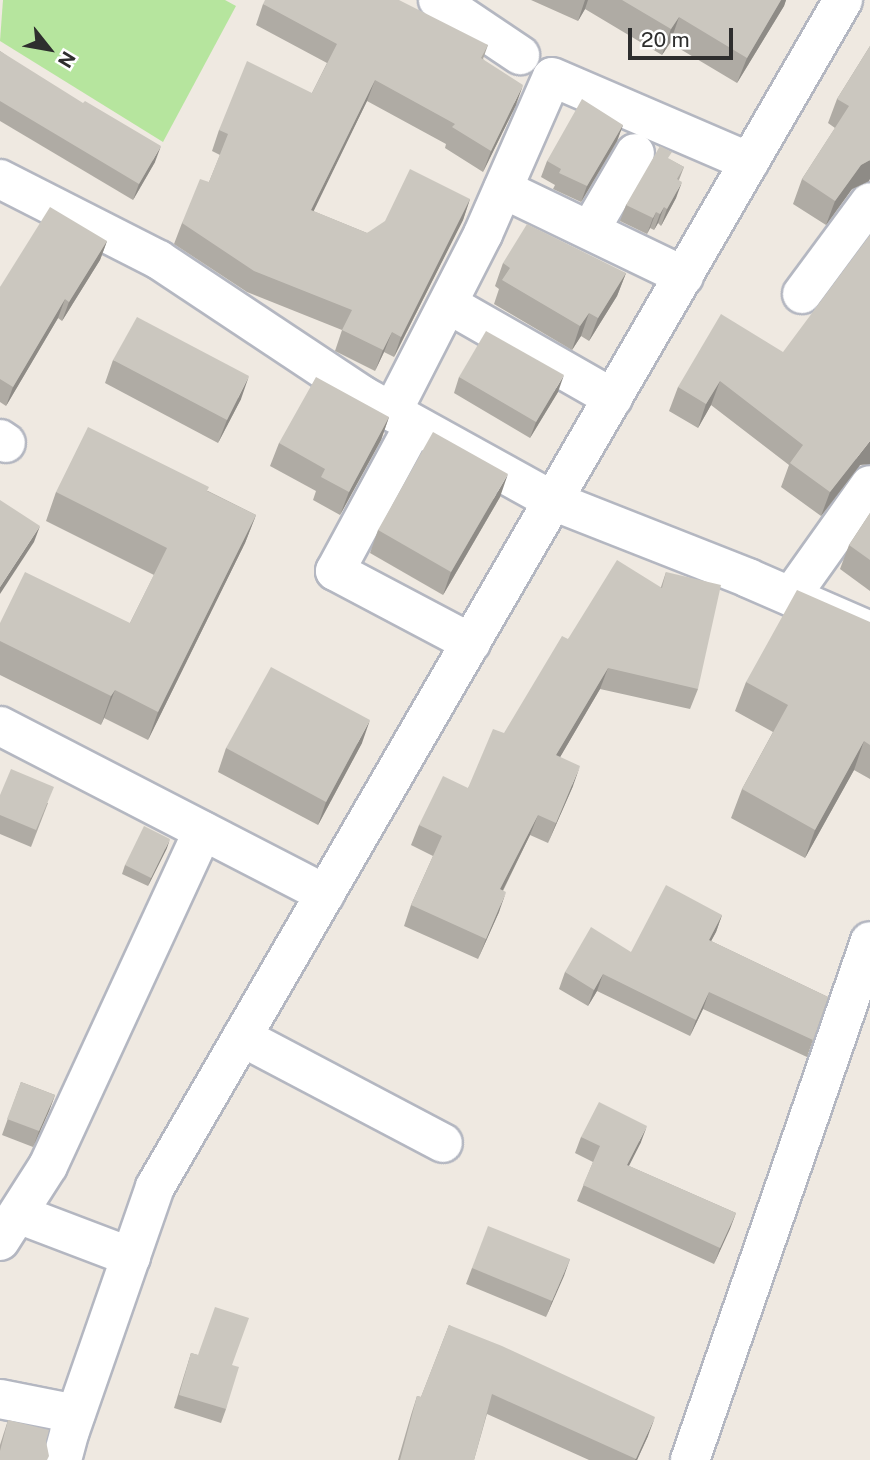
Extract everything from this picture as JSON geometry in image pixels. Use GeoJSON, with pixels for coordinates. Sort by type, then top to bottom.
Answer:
{"type":"FeatureCollection","features":[{"type":"Feature","properties":{"kind":"street"},"geometry":{"type":"LineString","coordinates":[[438,0],[520,55]]}},
{"type":"Feature","properties":{"kind":"street"},"geometry":{"type":"LineString","coordinates":[[62,1460],[75,1414],[155,1187],[843,0]]}},
{"type":"Feature","properties":{"kind":"street"},"geometry":{"type":"LineString","coordinates":[[471,643],[335,571],[403,418],[448,304],[503,189],[552,77],[749,162]]}},
{"type":"Feature","properties":{"kind":"street"},"geometry":{"type":"LineString","coordinates":[[590,230],[635,153]]}},
{"type":"Feature","properties":{"kind":"street"},"geometry":{"type":"LineString","coordinates":[[0,179],[159,260],[403,418],[553,501],[791,596],[870,631]]}},
{"type":"Feature","properties":{"kind":"street"},"geometry":{"type":"LineString","coordinates":[[503,189],[684,276]]}},
{"type":"Feature","properties":{"kind":"street"},"geometry":{"type":"LineString","coordinates":[[802,294],[870,202]]}},
{"type":"Feature","properties":{"kind":"street"},"geometry":{"type":"LineString","coordinates":[[448,304],[613,398]]}},
{"type":"Feature","properties":{"kind":"street"},"geometry":{"type":"LineString","coordinates":[[791,596],[870,485]]}},
{"type":"Feature","properties":{"kind":"street"},"geometry":{"type":"LineString","coordinates":[[0,726],[326,894]]}},
{"type":"Feature","properties":{"kind":"street"},"geometry":{"type":"LineString","coordinates":[[131,1257],[9,1227],[48,1166],[203,831]]}},
{"type":"Feature","properties":{"kind":"street"},"geometry":{"type":"LineString","coordinates":[[690,1460],[870,941]]}},
{"type":"Feature","properties":{"kind":"street"},"geometry":{"type":"LineString","coordinates":[[242,1037],[443,1143]]}},
{"type":"Feature","properties":{"kind":"street"},"geometry":{"type":"LineString","coordinates":[[0,1399],[75,1414]]}},
{"type":"Feature","properties":{"kind":"green space"},"geometry":{"type":"Polygon","coordinates":[[[3,0],[225,0],[236,6],[163,142],[0,41],[3,0]]]}},
{"type":"Feature","properties":{"kind":"building"},"geometry":{"type":"Polygon","coordinates":[[[265,0],[399,0],[488,45],[481,58],[523,85],[491,151],[452,127],[455,124],[375,80],[311,210],[367,233],[385,221],[410,169],[470,199],[401,337],[392,332],[383,350],[342,330],[352,310],[254,271],[182,223],[200,179],[209,182],[228,134],[219,130],[247,61],[312,93],[337,44],[263,4],[265,0]]]}},
{"type":"Feature","properties":{"kind":"building"},"geometry":{"type":"Polygon","coordinates":[[[622,0],[781,0],[747,58],[679,17],[671,29],[622,0]]]}},
{"type":"Feature","properties":{"kind":"building"},"geometry":{"type":"Polygon","coordinates":[[[870,46],[870,160],[861,165],[835,201],[802,179],[849,106],[837,99],[870,46]]]}},
{"type":"Feature","properties":{"kind":"building"},"geometry":{"type":"Polygon","coordinates":[[[0,51],[83,103],[85,101],[161,146],[139,184],[0,101],[0,51]]]}},
{"type":"Feature","properties":{"kind":"building"},"geometry":{"type":"Polygon","coordinates":[[[582,99],[623,125],[587,186],[559,173],[561,169],[547,161],[582,99]]]}},
{"type":"Feature","properties":{"kind":"building"},"geometry":{"type":"Polygon","coordinates":[[[660,146],[672,152],[668,158],[684,167],[677,179],[682,182],[667,209],[664,207],[660,214],[656,212],[653,218],[626,205],[660,146]]]}},
{"type":"Feature","properties":{"kind":"building"},"geometry":{"type":"Polygon","coordinates":[[[50,207],[107,241],[69,302],[65,299],[13,387],[0,379],[0,287],[50,207]]]}},
{"type":"Feature","properties":{"kind":"building"},"geometry":{"type":"Polygon","coordinates":[[[527,224],[626,273],[598,318],[589,313],[580,326],[502,280],[510,268],[503,263],[527,224]]]}},
{"type":"Feature","properties":{"kind":"building"},"geometry":{"type":"Polygon","coordinates":[[[870,235],[870,441],[830,492],[790,463],[803,445],[720,381],[706,404],[678,387],[721,314],[783,352],[870,235]]]}},
{"type":"Feature","properties":{"kind":"building"},"geometry":{"type":"Polygon","coordinates":[[[137,317],[249,376],[227,420],[113,360],[137,317]]]}},
{"type":"Feature","properties":{"kind":"building"},"geometry":{"type":"Polygon","coordinates":[[[486,331],[564,375],[536,422],[459,377],[486,331]]]}},
{"type":"Feature","properties":{"kind":"building"},"geometry":{"type":"Polygon","coordinates":[[[316,377],[389,417],[349,492],[321,477],[325,469],[279,443],[316,377]]]}},
{"type":"Feature","properties":{"kind":"building"},"geometry":{"type":"Polygon","coordinates":[[[88,427],[209,487],[207,491],[256,515],[158,712],[115,690],[111,696],[0,641],[0,623],[25,572],[130,623],[167,548],[56,492],[88,427]]]}},
{"type":"Feature","properties":{"kind":"building"},"geometry":{"type":"Polygon","coordinates":[[[433,432],[508,474],[451,572],[378,530],[433,432]]]}},
{"type":"Feature","properties":{"kind":"building"},"geometry":{"type":"Polygon","coordinates":[[[0,500],[40,526],[0,587],[0,500]]]}},
{"type":"Feature","properties":{"kind":"building"},"geometry":{"type":"Polygon","coordinates":[[[870,513],[870,560],[849,545],[870,513]]]}},
{"type":"Feature","properties":{"kind":"building"},"geometry":{"type":"Polygon","coordinates":[[[617,560],[662,588],[666,572],[721,585],[698,689],[608,668],[556,755],[580,766],[556,823],[538,815],[500,889],[506,892],[486,939],[411,905],[442,836],[419,825],[443,776],[468,788],[493,729],[504,733],[562,636],[568,639],[617,560]]]}},
{"type":"Feature","properties":{"kind":"building"},"geometry":{"type":"Polygon","coordinates":[[[797,590],[870,622],[870,745],[864,741],[815,830],[742,789],[788,705],[746,682],[797,590]]]}},
{"type":"Feature","properties":{"kind":"building"},"geometry":{"type":"Polygon","coordinates":[[[271,667],[370,720],[326,802],[226,748],[271,667]]]}},
{"type":"Feature","properties":{"kind":"building"},"geometry":{"type":"Polygon","coordinates":[[[11,769],[54,787],[36,830],[0,815],[0,795],[11,769]]]}},
{"type":"Feature","properties":{"kind":"building"},"geometry":{"type":"Polygon","coordinates":[[[144,826],[170,839],[151,878],[125,865],[144,826]]]}},
{"type":"Feature","properties":{"kind":"building"},"geometry":{"type":"Polygon","coordinates":[[[666,885],[722,915],[709,940],[828,997],[813,1040],[709,992],[696,1020],[603,974],[594,990],[565,972],[591,927],[631,952],[666,885]]]}},
{"type":"Feature","properties":{"kind":"building"},"geometry":{"type":"Polygon","coordinates":[[[21,1082],[55,1095],[39,1131],[7,1119],[21,1082]]]}},
{"type":"Feature","properties":{"kind":"building"},"geometry":{"type":"Polygon","coordinates":[[[599,1102],[647,1126],[627,1165],[736,1213],[720,1248],[583,1185],[600,1146],[581,1137],[599,1102]]]}},
{"type":"Feature","properties":{"kind":"building"},"geometry":{"type":"Polygon","coordinates":[[[488,1226],[570,1259],[552,1301],[472,1268],[488,1226]]]}},
{"type":"Feature","properties":{"kind":"building"},"geometry":{"type":"Polygon","coordinates":[[[215,1307],[249,1318],[232,1365],[239,1367],[226,1409],[179,1395],[191,1353],[198,1355],[215,1307]]]}},
{"type":"Feature","properties":{"kind":"building"},"geometry":{"type":"Polygon","coordinates":[[[449,1325],[502,1346],[655,1417],[636,1459],[492,1394],[474,1460],[400,1460],[417,1396],[421,1397],[449,1325]]]}},
{"type":"Feature","properties":{"kind":"building"},"geometry":{"type":"Polygon","coordinates":[[[8,1420],[49,1430],[46,1441],[49,1456],[47,1460],[0,1460],[8,1420]]]}}]}
